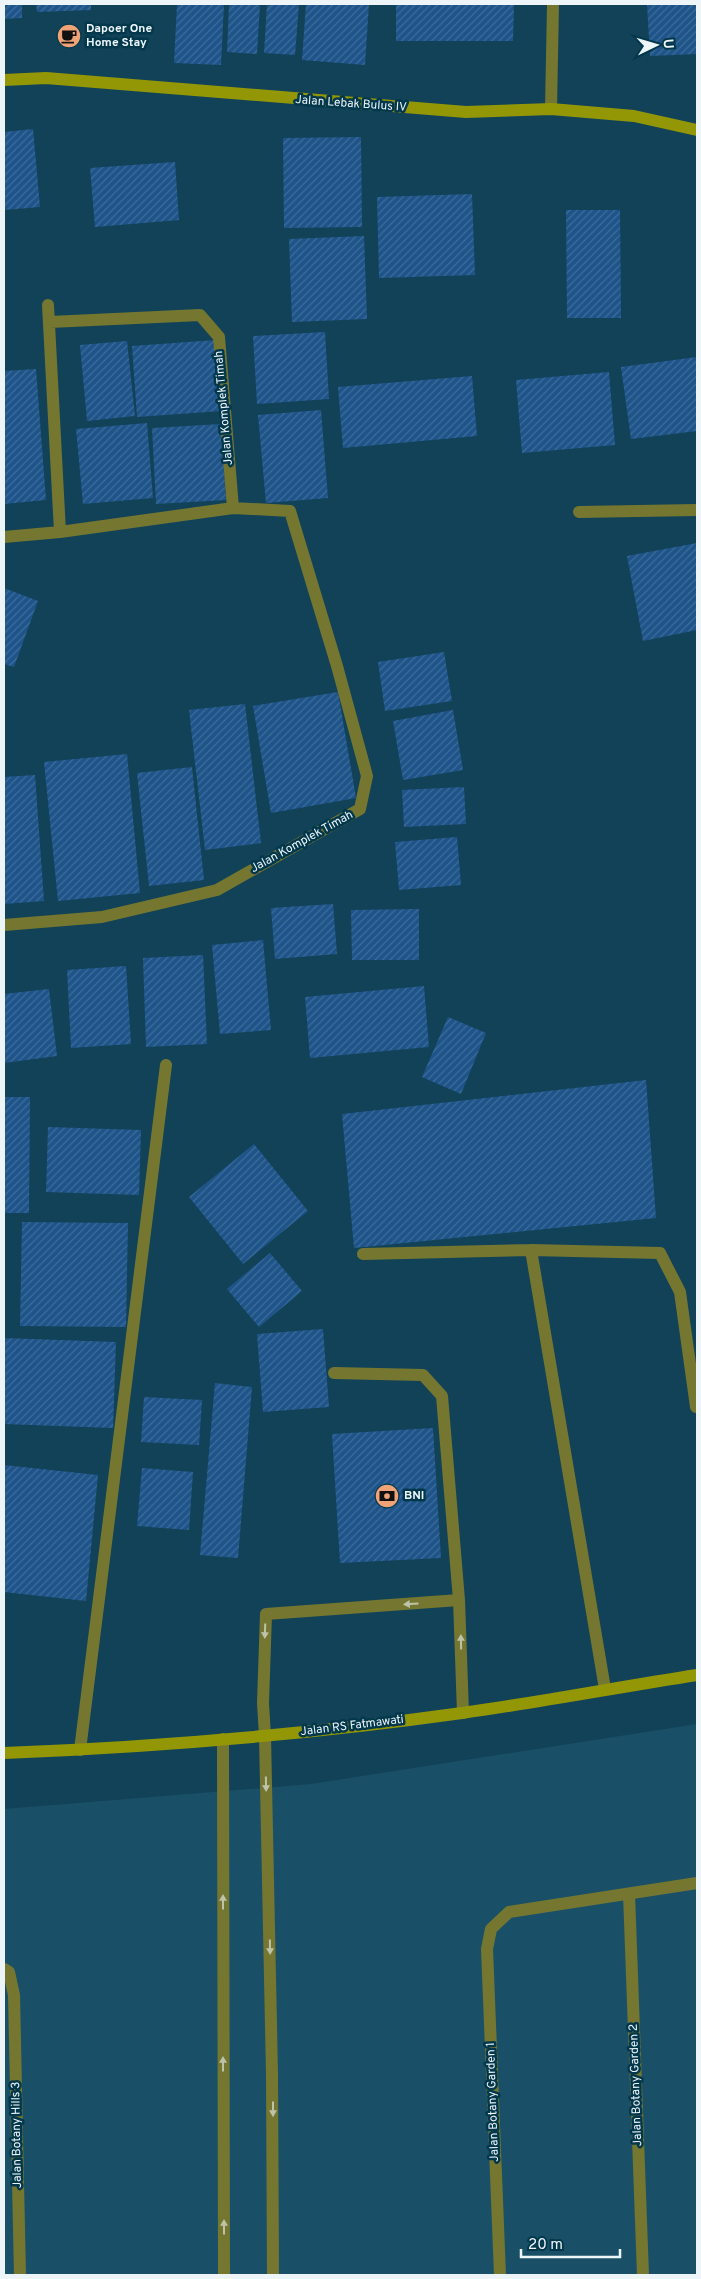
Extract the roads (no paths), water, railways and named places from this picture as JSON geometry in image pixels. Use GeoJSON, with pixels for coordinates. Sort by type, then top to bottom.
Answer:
{"type":"FeatureCollection","features":[{"type":"Feature","properties":{"kind":"main road","name":"Jalan Lebak Bulus IV"},"geometry":{"type":"LineString","coordinates":[[4,80],[46,78],[466,112],[551,109],[634,116],[697,130]]}},
{"type":"Feature","properties":{"kind":"main road","name":"Jalan RS Fatmawati"},"geometry":{"type":"LineString","coordinates":[[4,1753],[80,1750],[265,1736],[463,1713],[697,1675]]}},
{"type":"Feature","properties":{"kind":"street"},"geometry":{"type":"LineString","coordinates":[[551,109],[553,4]]}},
{"type":"Feature","properties":{"kind":"street"},"geometry":{"type":"LineString","coordinates":[[48,305],[60,532]]}},
{"type":"Feature","properties":{"kind":"street","name":"Jalan Komplek Timah"},"geometry":{"type":"LineString","coordinates":[[50,322],[200,315],[219,336],[233,508]]}},
{"type":"Feature","properties":{"kind":"street","name":"Jalan Komplek Timah"},"geometry":{"type":"LineString","coordinates":[[4,537],[60,532],[233,508],[290,511],[295,521],[367,776],[360,809],[217,890],[102,917],[4,925]]}},
{"type":"Feature","properties":{"kind":"street"},"geometry":{"type":"LineString","coordinates":[[579,512],[697,510]]}},
{"type":"Feature","properties":{"kind":"street"},"geometry":{"type":"LineString","coordinates":[[80,1750],[166,1065]]}},
{"type":"Feature","properties":{"kind":"street"},"geometry":{"type":"LineString","coordinates":[[531,1250],[605,1689]]}},
{"type":"Feature","properties":{"kind":"street"},"geometry":{"type":"LineString","coordinates":[[363,1254],[531,1250],[660,1253],[680,1292],[696,1407]]}},
{"type":"Feature","properties":{"kind":"street"},"geometry":{"type":"LineString","coordinates":[[334,1373],[423,1375],[442,1396],[459,1600],[463,1713]]}},
{"type":"Feature","properties":{"kind":"street"},"geometry":{"type":"LineString","coordinates":[[273,2275],[272,2074],[263,1703],[266,1614],[459,1600]]}},
{"type":"Feature","properties":{"kind":"street"},"geometry":{"type":"LineString","coordinates":[[223,1739],[224,2275]]}},
{"type":"Feature","properties":{"kind":"street"},"geometry":{"type":"LineString","coordinates":[[629,1894],[697,1884]]}},
{"type":"Feature","properties":{"kind":"street","name":"Jalan Botany Garden 1"},"geometry":{"type":"LineString","coordinates":[[500,2275],[487,1949],[491,1929],[509,1912],[629,1894]]}},
{"type":"Feature","properties":{"kind":"street","name":"Jalan Botany Garden 2"},"geometry":{"type":"LineString","coordinates":[[629,1894],[643,2275]]}},
{"type":"Feature","properties":{"kind":"street","name":"Jalan Botany Hills 3"},"geometry":{"type":"LineString","coordinates":[[4,1969],[9,1972],[14,1995],[20,2275]]}},
{"type":"Feature","properties":{"kind":"place","name":"Dapoer One Home Stay"},"geometry":{"type":"Point","coordinates":[69,36]}},
{"type":"Feature","properties":{"kind":"place","name":"BNI"},"geometry":{"type":"Point","coordinates":[387,1496]}}]}
